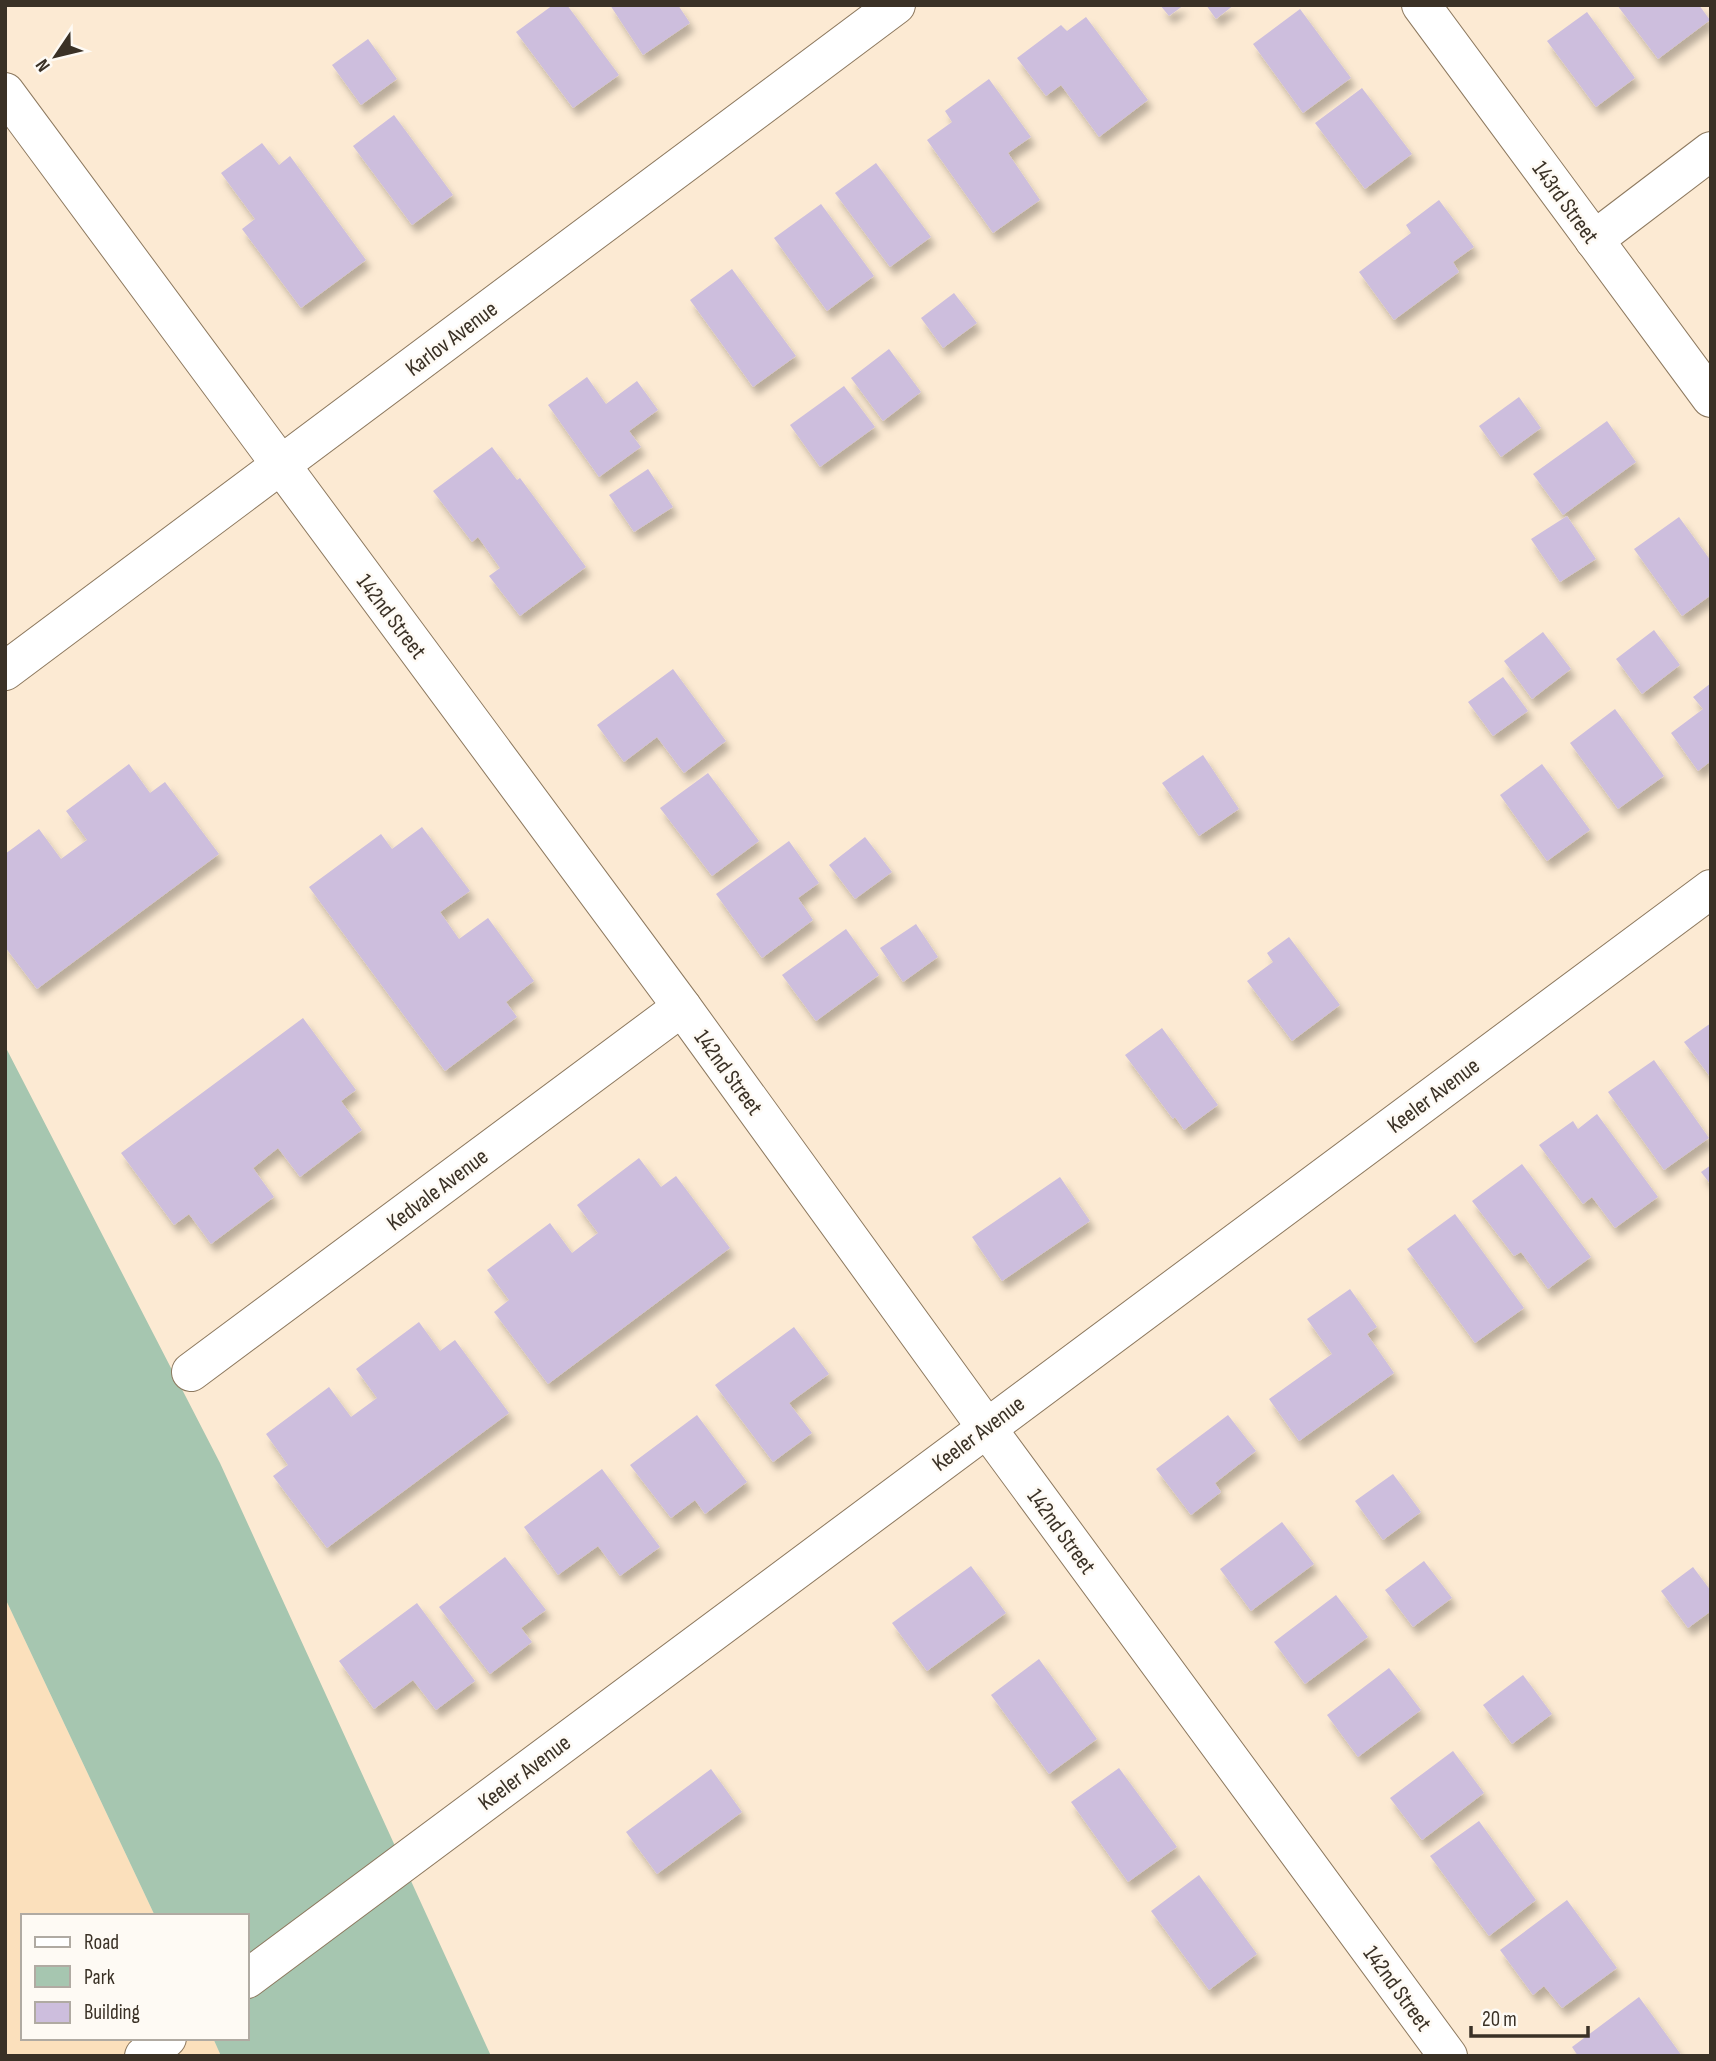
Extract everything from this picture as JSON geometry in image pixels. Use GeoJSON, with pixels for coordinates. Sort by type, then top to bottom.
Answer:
{"type":"FeatureCollection","features":[{"type":"Feature","properties":{"kind":"street","name":"Karlov Avenue"},"geometry":{"type":"LineString","coordinates":[[5,671],[896,5]]}},
{"type":"Feature","properties":{"kind":"street","name":"143rd Street"},"geometry":{"type":"LineString","coordinates":[[1421,5],[1711,398]]}},
{"type":"Feature","properties":{"kind":"street","name":"142nd Street"},"geometry":{"type":"LineString","coordinates":[[5,92],[279,466],[682,1007],[986,1427],[1448,2056]]}},
{"type":"Feature","properties":{"kind":"street"},"geometry":{"type":"LineString","coordinates":[[1594,240],[1711,151]]}},
{"type":"Feature","properties":{"kind":"street","name":"Keeler Avenue"},"geometry":{"type":"LineString","coordinates":[[248,1978],[1711,889]]}},
{"type":"Feature","properties":{"kind":"street","name":"Kedvale Avenue"},"geometry":{"type":"LineString","coordinates":[[191,1371],[682,1007]]}},
{"type":"Feature","properties":{"kind":"street"},"geometry":{"type":"LineString","coordinates":[[144,2056],[164,2040]]}},
{"type":"Feature","properties":{"kind":"shaded area"},"geometry":{"type":"Polygon","coordinates":[[[5,1598],[154,1914],[21,1914],[21,2040],[214,2040],[221,2056],[5,2056],[5,1598]]]}},
{"type":"Feature","properties":{"kind":"green space"},"geometry":{"type":"Polygon","coordinates":[[[5,1046],[220,1463],[491,2056],[221,2056],[214,2040],[248,2040],[248,1914],[154,1914],[5,1598],[5,1046]]]}},
{"type":"Feature","properties":{"kind":"building"},"geometry":{"type":"Polygon","coordinates":[[[553,5],[567,5],[619,75],[573,108],[516,32],[553,5]]]}},
{"type":"Feature","properties":{"kind":"building"},"geometry":{"type":"Polygon","coordinates":[[[610,5],[678,5],[690,23],[643,55],[610,5]]]}},
{"type":"Feature","properties":{"kind":"building"},"geometry":{"type":"Polygon","coordinates":[[[1160,5],[1184,5],[1169,16],[1160,5]]]}},
{"type":"Feature","properties":{"kind":"building"},"geometry":{"type":"Polygon","coordinates":[[[1206,5],[1234,5],[1216,19],[1206,5]]]}},
{"type":"Feature","properties":{"kind":"building"},"geometry":{"type":"Polygon","coordinates":[[[1617,5],[1699,5],[1710,20],[1658,59],[1617,5]]]}},
{"type":"Feature","properties":{"kind":"building"},"geometry":{"type":"Polygon","coordinates":[[[1300,9],[1351,78],[1303,113],[1253,44],[1300,9]]]}},
{"type":"Feature","properties":{"kind":"building"},"geometry":{"type":"Polygon","coordinates":[[[1587,12],[1635,78],[1596,107],[1547,41],[1587,12]]]}},
{"type":"Feature","properties":{"kind":"building"},"geometry":{"type":"Polygon","coordinates":[[[1086,17],[1148,100],[1099,137],[1061,85],[1046,96],[1017,58],[1061,25],[1067,31],[1086,17]]]}},
{"type":"Feature","properties":{"kind":"building"},"geometry":{"type":"Polygon","coordinates":[[[368,39],[397,79],[361,105],[332,65],[368,39]]]}},
{"type":"Feature","properties":{"kind":"building"},"geometry":{"type":"Polygon","coordinates":[[[989,79],[1031,137],[1008,153],[1040,200],[993,233],[927,140],[952,122],[945,111],[989,79]]]}},
{"type":"Feature","properties":{"kind":"building"},"geometry":{"type":"Polygon","coordinates":[[[1362,88],[1412,154],[1365,189],[1315,123],[1362,88]]]}},
{"type":"Feature","properties":{"kind":"building"},"geometry":{"type":"Polygon","coordinates":[[[394,115],[453,195],[412,225],[353,146],[394,115]]]}},
{"type":"Feature","properties":{"kind":"building"},"geometry":{"type":"Polygon","coordinates":[[[262,143],[279,165],[290,156],[366,260],[301,308],[242,229],[255,219],[221,173],[262,143]]]}},
{"type":"Feature","properties":{"kind":"building"},"geometry":{"type":"Polygon","coordinates":[[[876,163],[931,237],[890,267],[835,193],[876,163]]]}},
{"type":"Feature","properties":{"kind":"building"},"geometry":{"type":"Polygon","coordinates":[[[1439,200],[1474,247],[1453,262],[1459,272],[1394,320],[1359,272],[1411,233],[1406,225],[1439,200]]]}},
{"type":"Feature","properties":{"kind":"building"},"geometry":{"type":"Polygon","coordinates":[[[821,204],[874,276],[827,311],[774,238],[821,204]]]}},
{"type":"Feature","properties":{"kind":"building"},"geometry":{"type":"Polygon","coordinates":[[[732,269],[796,356],[753,387],[690,300],[732,269]]]}},
{"type":"Feature","properties":{"kind":"building"},"geometry":{"type":"Polygon","coordinates":[[[954,293],[977,323],[943,348],[921,318],[954,293]]]}},
{"type":"Feature","properties":{"kind":"building"},"geometry":{"type":"Polygon","coordinates":[[[889,349],[921,392],[883,421],[851,378],[889,349]]]}},
{"type":"Feature","properties":{"kind":"building"},"geometry":{"type":"Polygon","coordinates":[[[587,377],[606,404],[637,381],[658,410],[629,431],[641,447],[599,477],[548,405],[587,377]]]}},
{"type":"Feature","properties":{"kind":"building"},"geometry":{"type":"Polygon","coordinates":[[[844,386],[875,427],[820,467],[790,425],[844,386]]]}},
{"type":"Feature","properties":{"kind":"building"},"geometry":{"type":"Polygon","coordinates":[[[1519,397],[1541,428],[1501,457],[1479,426],[1519,397]]]}},
{"type":"Feature","properties":{"kind":"building"},"geometry":{"type":"Polygon","coordinates":[[[1607,421],[1636,462],[1563,515],[1533,474],[1607,421]]]}},
{"type":"Feature","properties":{"kind":"building"},"geometry":{"type":"Polygon","coordinates":[[[492,447],[517,480],[520,478],[586,567],[520,616],[489,576],[500,568],[478,537],[472,542],[433,491],[492,447]]]}},
{"type":"Feature","properties":{"kind":"building"},"geometry":{"type":"Polygon","coordinates":[[[648,469],[673,507],[634,532],[609,495],[648,469]]]}},
{"type":"Feature","properties":{"kind":"building"},"geometry":{"type":"Polygon","coordinates":[[[1567,516],[1596,559],[1560,582],[1531,539],[1567,516]]]}},
{"type":"Feature","properties":{"kind":"building"},"geometry":{"type":"Polygon","coordinates":[[[1679,517],[1711,561],[1711,595],[1682,616],[1634,549],[1679,517]]]}},
{"type":"Feature","properties":{"kind":"building"},"geometry":{"type":"Polygon","coordinates":[[[1654,630],[1680,665],[1642,694],[1616,659],[1654,630]]]}},
{"type":"Feature","properties":{"kind":"building"},"geometry":{"type":"Polygon","coordinates":[[[1543,632],[1571,669],[1532,699],[1504,661],[1543,632]]]}},
{"type":"Feature","properties":{"kind":"building"},"geometry":{"type":"Polygon","coordinates":[[[673,669],[726,741],[684,773],[657,737],[624,762],[597,725],[673,669]]]}},
{"type":"Feature","properties":{"kind":"building"},"geometry":{"type":"Polygon","coordinates":[[[1503,677],[1528,711],[1493,736],[1468,702],[1503,677]]]}},
{"type":"Feature","properties":{"kind":"building"},"geometry":{"type":"Polygon","coordinates":[[[1711,683],[1711,761],[1698,771],[1671,733],[1703,709],[1693,697],[1711,683]]]}},
{"type":"Feature","properties":{"kind":"building"},"geometry":{"type":"Polygon","coordinates":[[[1615,709],[1664,776],[1618,809],[1570,743],[1615,709]]]}},
{"type":"Feature","properties":{"kind":"building"},"geometry":{"type":"Polygon","coordinates":[[[1203,755],[1239,809],[1199,836],[1162,783],[1203,755]]]}},
{"type":"Feature","properties":{"kind":"building"},"geometry":{"type":"Polygon","coordinates":[[[129,764],[150,793],[165,782],[219,854],[37,989],[5,947],[5,854],[39,829],[61,859],[87,840],[66,811],[129,764]]]}},
{"type":"Feature","properties":{"kind":"building"},"geometry":{"type":"Polygon","coordinates":[[[1542,764],[1590,830],[1547,861],[1500,795],[1542,764]]]}},
{"type":"Feature","properties":{"kind":"building"},"geometry":{"type":"Polygon","coordinates":[[[708,773],[759,841],[712,876],[660,808],[708,773]]]}},
{"type":"Feature","properties":{"kind":"building"},"geometry":{"type":"Polygon","coordinates":[[[422,827],[470,891],[440,912],[459,939],[488,918],[534,981],[506,1002],[517,1017],[445,1071],[309,887],[381,834],[392,849],[422,827]]]}},
{"type":"Feature","properties":{"kind":"building"},"geometry":{"type":"Polygon","coordinates":[[[865,837],[892,872],[855,899],[829,865],[865,837]]]}},
{"type":"Feature","properties":{"kind":"building"},"geometry":{"type":"Polygon","coordinates":[[[789,841],[819,883],[798,898],[813,920],[762,958],[716,894],[789,841]]]}},
{"type":"Feature","properties":{"kind":"building"},"geometry":{"type":"Polygon","coordinates":[[[916,924],[938,957],[903,982],[880,948],[916,924]]]}},
{"type":"Feature","properties":{"kind":"building"},"geometry":{"type":"Polygon","coordinates":[[[846,929],[879,975],[816,1021],[782,975],[846,929]]]}},
{"type":"Feature","properties":{"kind":"building"},"geometry":{"type":"Polygon","coordinates":[[[1289,937],[1340,1005],[1292,1041],[1247,981],[1273,962],[1267,953],[1289,937]]]}},
{"type":"Feature","properties":{"kind":"building"},"geometry":{"type":"Polygon","coordinates":[[[303,1018],[356,1090],[341,1101],[362,1130],[300,1177],[278,1148],[253,1168],[274,1197],[211,1244],[189,1214],[174,1225],[121,1153],[303,1018]]]}},
{"type":"Feature","properties":{"kind":"building"},"geometry":{"type":"Polygon","coordinates":[[[1711,1023],[1711,1078],[1684,1042],[1711,1023]]]}},
{"type":"Feature","properties":{"kind":"building"},"geometry":{"type":"Polygon","coordinates":[[[1162,1028],[1218,1105],[1184,1130],[1125,1055],[1162,1028]]]}},
{"type":"Feature","properties":{"kind":"building"},"geometry":{"type":"Polygon","coordinates":[[[1654,1060],[1709,1138],[1664,1170],[1608,1092],[1654,1060]]]}},
{"type":"Feature","properties":{"kind":"building"},"geometry":{"type":"Polygon","coordinates":[[[1597,1114],[1658,1197],[1615,1228],[1592,1197],[1583,1204],[1539,1145],[1573,1121],[1578,1129],[1597,1114]]]}},
{"type":"Feature","properties":{"kind":"building"},"geometry":{"type":"Polygon","coordinates":[[[639,1158],[661,1187],[676,1176],[730,1248],[548,1384],[494,1312],[509,1300],[487,1270],[550,1223],[572,1253],[598,1233],[577,1205],[639,1158]]]}},
{"type":"Feature","properties":{"kind":"building"},"geometry":{"type":"Polygon","coordinates":[[[1522,1164],[1591,1257],[1548,1289],[1521,1252],[1514,1256],[1472,1201],[1522,1164]]]}},
{"type":"Feature","properties":{"kind":"building"},"geometry":{"type":"Polygon","coordinates":[[[1711,1165],[1711,1185],[1701,1172],[1711,1165]]]}},
{"type":"Feature","properties":{"kind":"building"},"geometry":{"type":"Polygon","coordinates":[[[1060,1177],[1090,1221],[1002,1281],[972,1237],[1060,1177]]]}},
{"type":"Feature","properties":{"kind":"building"},"geometry":{"type":"Polygon","coordinates":[[[1455,1214],[1524,1308],[1475,1343],[1407,1249],[1455,1214]]]}},
{"type":"Feature","properties":{"kind":"building"},"geometry":{"type":"Polygon","coordinates":[[[1350,1289],[1377,1327],[1367,1334],[1394,1373],[1299,1441],[1269,1399],[1332,1354],[1307,1319],[1350,1289]]]}},
{"type":"Feature","properties":{"kind":"building"},"geometry":{"type":"Polygon","coordinates":[[[419,1322],[440,1351],[455,1340],[509,1413],[327,1548],[273,1476],[288,1465],[266,1434],[329,1387],[351,1417],[377,1398],[356,1369],[419,1322]]]}},
{"type":"Feature","properties":{"kind":"building"},"geometry":{"type":"Polygon","coordinates":[[[794,1327],[829,1374],[789,1403],[812,1433],[773,1462],[715,1385],[794,1327]]]}},
{"type":"Feature","properties":{"kind":"building"},"geometry":{"type":"Polygon","coordinates":[[[697,1415],[747,1482],[705,1514],[695,1500],[671,1518],[630,1465],[697,1415]]]}},
{"type":"Feature","properties":{"kind":"building"},"geometry":{"type":"Polygon","coordinates":[[[1228,1415],[1256,1451],[1215,1483],[1221,1492],[1191,1515],[1156,1469],[1228,1415]]]}},
{"type":"Feature","properties":{"kind":"building"},"geometry":{"type":"Polygon","coordinates":[[[602,1469],[660,1547],[620,1576],[598,1546],[558,1575],[524,1527],[602,1469]]]}},
{"type":"Feature","properties":{"kind":"building"},"geometry":{"type":"Polygon","coordinates":[[[1393,1474],[1421,1512],[1383,1540],[1355,1501],[1393,1474]]]}},
{"type":"Feature","properties":{"kind":"building"},"geometry":{"type":"Polygon","coordinates":[[[1282,1522],[1314,1564],[1251,1611],[1220,1569],[1282,1522]]]}},
{"type":"Feature","properties":{"kind":"building"},"geometry":{"type":"Polygon","coordinates":[[[505,1557],[546,1610],[521,1628],[532,1642],[490,1674],[439,1607],[505,1557]]]}},
{"type":"Feature","properties":{"kind":"building"},"geometry":{"type":"Polygon","coordinates":[[[1424,1561],[1452,1598],[1413,1627],[1385,1590],[1424,1561]]]}},
{"type":"Feature","properties":{"kind":"building"},"geometry":{"type":"Polygon","coordinates":[[[971,1566],[1006,1613],[927,1671],[892,1623],[971,1566]]]}},
{"type":"Feature","properties":{"kind":"building"},"geometry":{"type":"Polygon","coordinates":[[[1693,1567],[1711,1591],[1711,1611],[1688,1628],[1661,1591],[1693,1567]]]}},
{"type":"Feature","properties":{"kind":"building"},"geometry":{"type":"Polygon","coordinates":[[[1336,1595],[1368,1637],[1305,1684],[1274,1642],[1336,1595]]]}},
{"type":"Feature","properties":{"kind":"building"},"geometry":{"type":"Polygon","coordinates":[[[417,1603],[475,1681],[436,1710],[413,1680],[374,1709],[339,1661],[417,1603]]]}},
{"type":"Feature","properties":{"kind":"building"},"geometry":{"type":"Polygon","coordinates":[[[1039,1659],[1097,1739],[1049,1774],[991,1695],[1039,1659]]]}},
{"type":"Feature","properties":{"kind":"building"},"geometry":{"type":"Polygon","coordinates":[[[1389,1668],[1421,1710],[1358,1757],[1327,1715],[1389,1668]]]}},
{"type":"Feature","properties":{"kind":"building"},"geometry":{"type":"Polygon","coordinates":[[[1523,1675],[1552,1714],[1512,1744],[1483,1705],[1523,1675]]]}},
{"type":"Feature","properties":{"kind":"building"},"geometry":{"type":"Polygon","coordinates":[[[1453,1751],[1484,1793],[1422,1840],[1390,1798],[1453,1751]]]}},
{"type":"Feature","properties":{"kind":"building"},"geometry":{"type":"Polygon","coordinates":[[[1119,1768],[1177,1847],[1128,1882],[1071,1802],[1119,1768]]]}},
{"type":"Feature","properties":{"kind":"building"},"geometry":{"type":"Polygon","coordinates":[[[711,1769],[742,1812],[657,1874],[626,1832],[711,1769]]]}},
{"type":"Feature","properties":{"kind":"building"},"geometry":{"type":"Polygon","coordinates":[[[1479,1821],[1536,1900],[1489,1936],[1430,1856],[1479,1821]]]}},
{"type":"Feature","properties":{"kind":"building"},"geometry":{"type":"Polygon","coordinates":[[[1199,1875],[1257,1954],[1209,1990],[1151,1911],[1199,1875]]]}},
{"type":"Feature","properties":{"kind":"building"},"geometry":{"type":"Polygon","coordinates":[[[1567,1900],[1617,1968],[1562,2008],[1544,1986],[1533,1995],[1500,1950],[1567,1900]]]}},
{"type":"Feature","properties":{"kind":"building"},"geometry":{"type":"Polygon","coordinates":[[[1639,1997],[1682,2056],[1578,2056],[1572,2047],[1639,1997]]]}}]}
